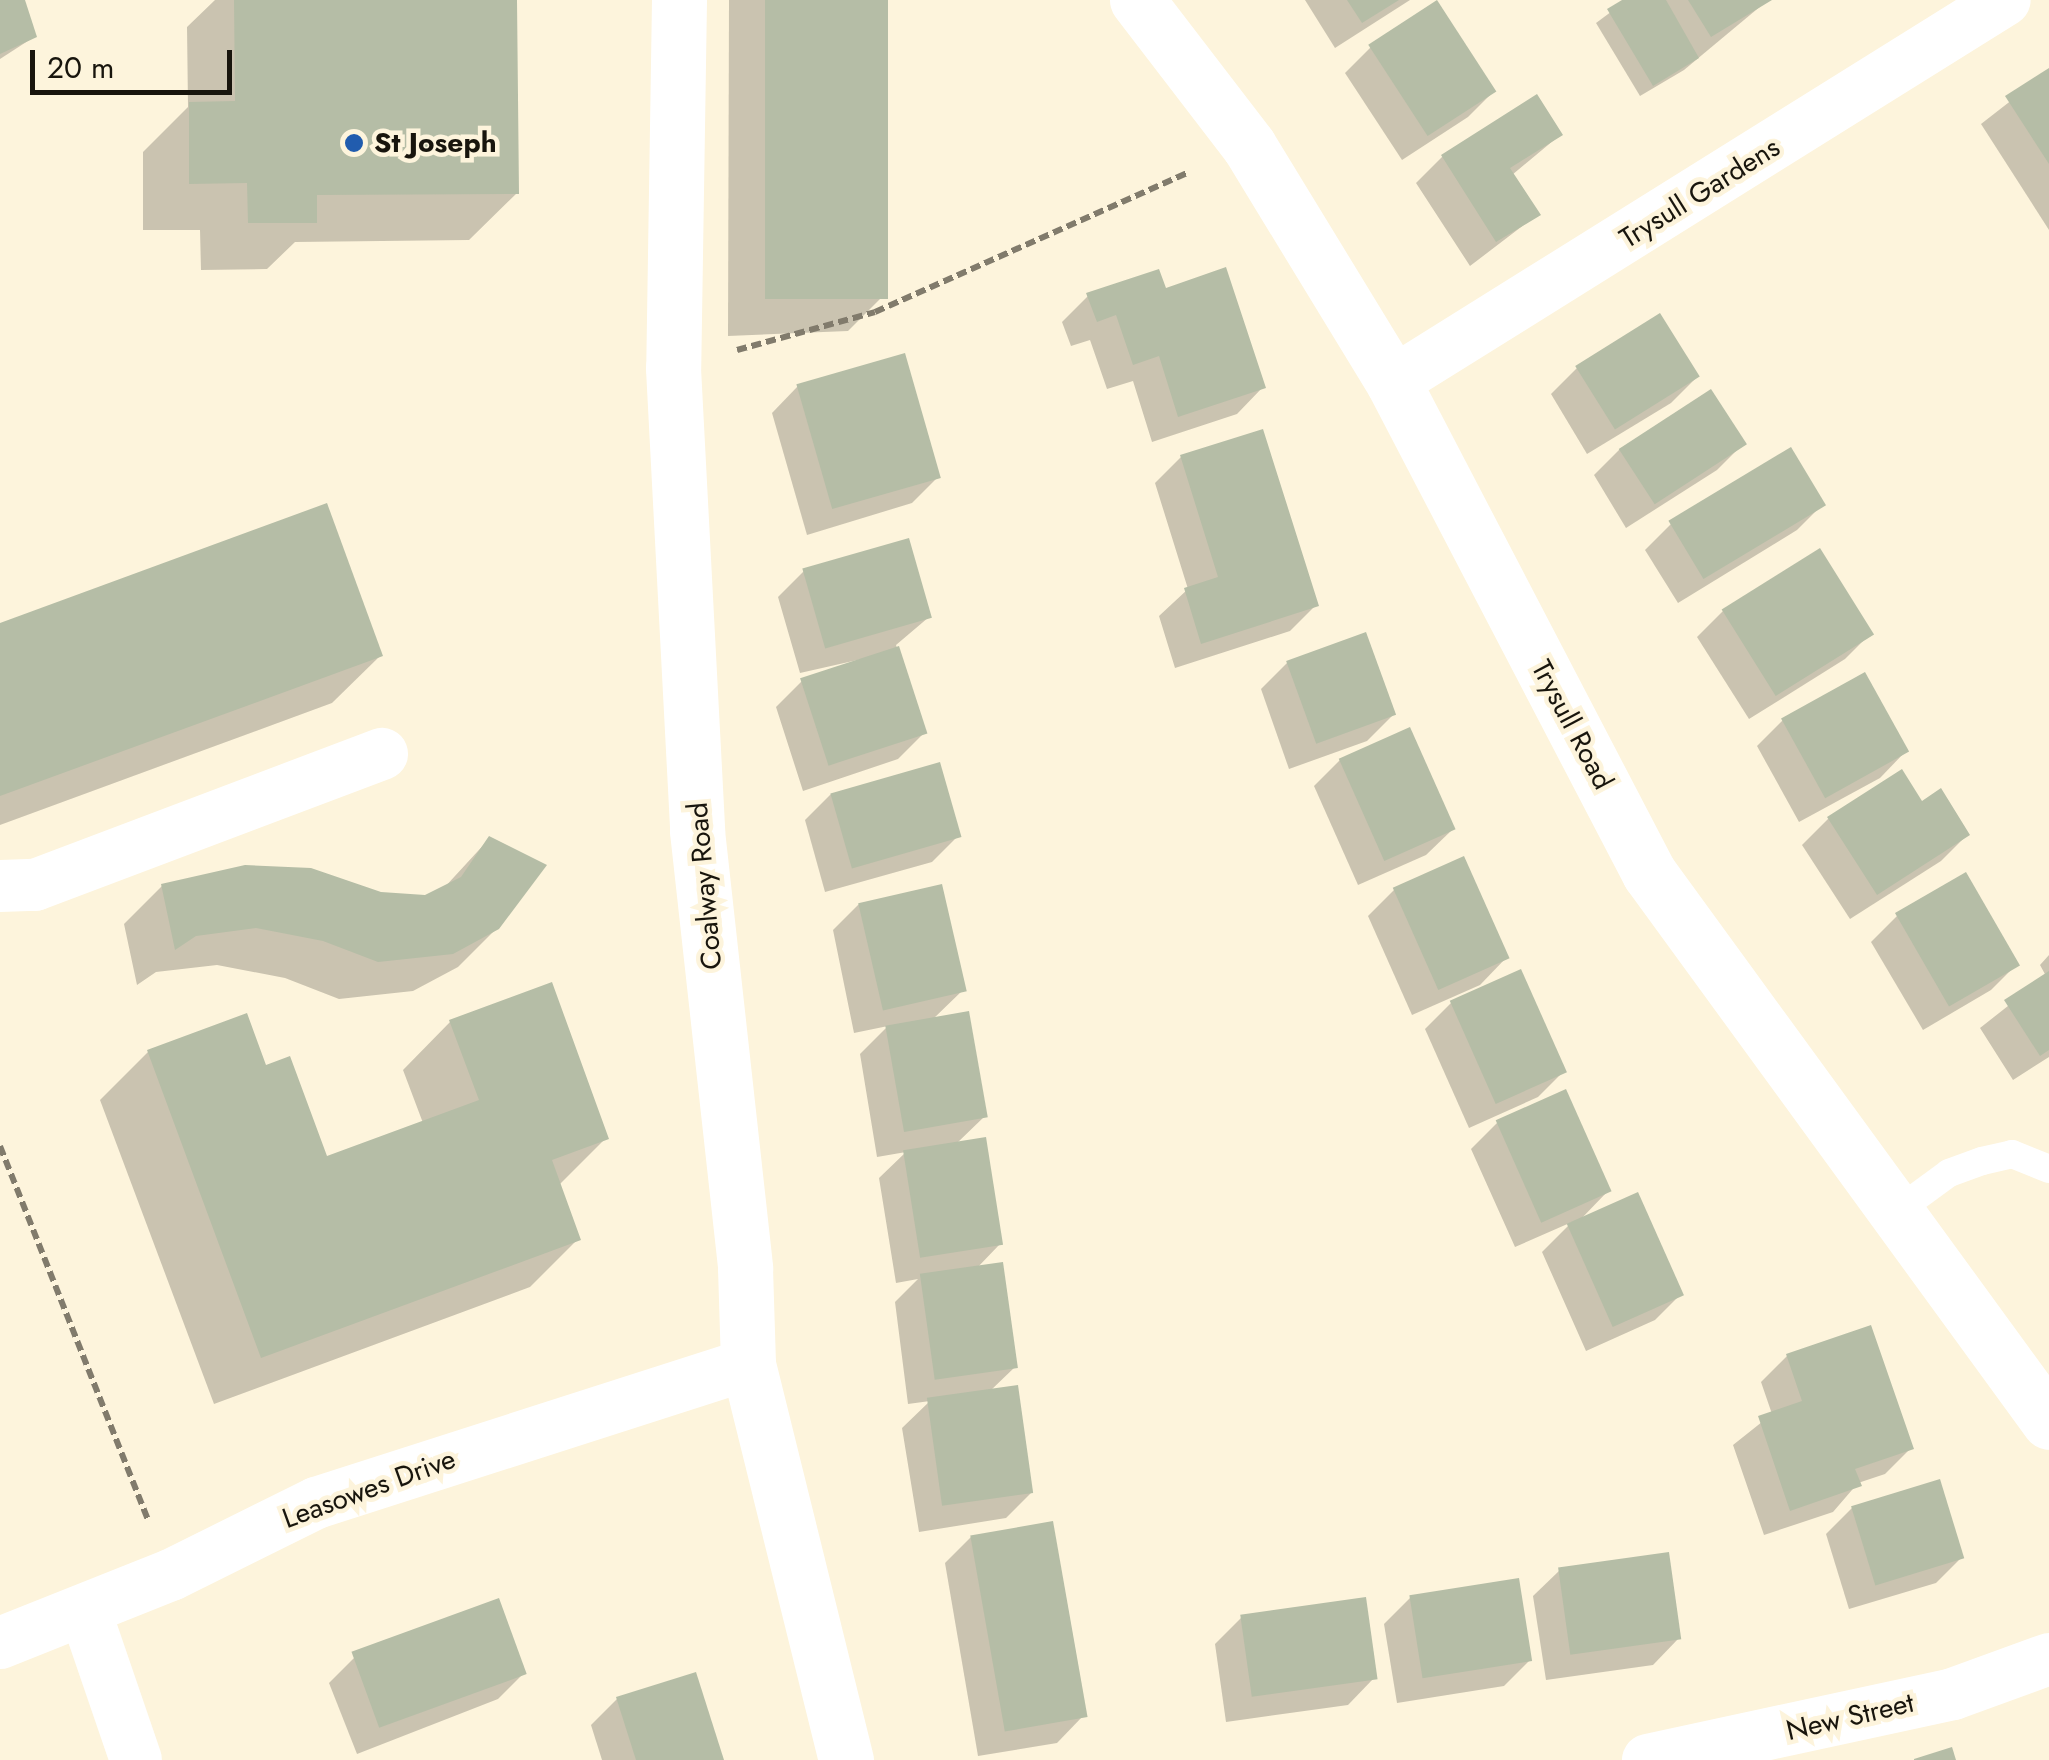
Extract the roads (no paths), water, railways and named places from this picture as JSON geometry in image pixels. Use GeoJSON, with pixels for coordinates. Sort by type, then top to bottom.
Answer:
{"type":"FeatureCollection","features":[{"type":"Feature","properties":{"kind":"street","name":"Coalway Road"},"geometry":{"type":"LineString","coordinates":[[679,0],[673,368],[698,832],[744,1268],[748,1364],[846,1760]]}},
{"type":"Feature","properties":{"kind":"street","name":"Trysull Road"},"geometry":{"type":"LineString","coordinates":[[1137,0],[1249,146],[1392,382],[1649,873],[2049,1422]]}},
{"type":"Feature","properties":{"kind":"street","name":"Trysull Gardens"},"geometry":{"type":"LineString","coordinates":[[1392,382],[2006,0]]}},
{"type":"Feature","properties":{"kind":"street"},"geometry":{"type":"LineString","coordinates":[[0,886],[35,884],[382,754]]}},
{"type":"Feature","properties":{"kind":"street","name":"Leasowes Drive"},"geometry":{"type":"LineString","coordinates":[[0,1643],[171,1576],[316,1503],[748,1364]]}},
{"type":"Feature","properties":{"kind":"street"},"geometry":{"type":"LineString","coordinates":[[86,1611],[136,1760]]}},
{"type":"Feature","properties":{"kind":"street","name":"New Street"},"geometry":{"type":"LineString","coordinates":[[1648,1760],[1953,1694],[2049,1659]]}},
{"type":"Feature","properties":{"kind":"lane"},"geometry":{"type":"LineString","coordinates":[[1894,1214],[1950,1173],[1982,1161],[2012,1154],[2047,1165]]}},
{"type":"Feature","properties":{"kind":"place","name":"St Joseph"},"geometry":{"type":"Point","coordinates":[354,143]}}]}
